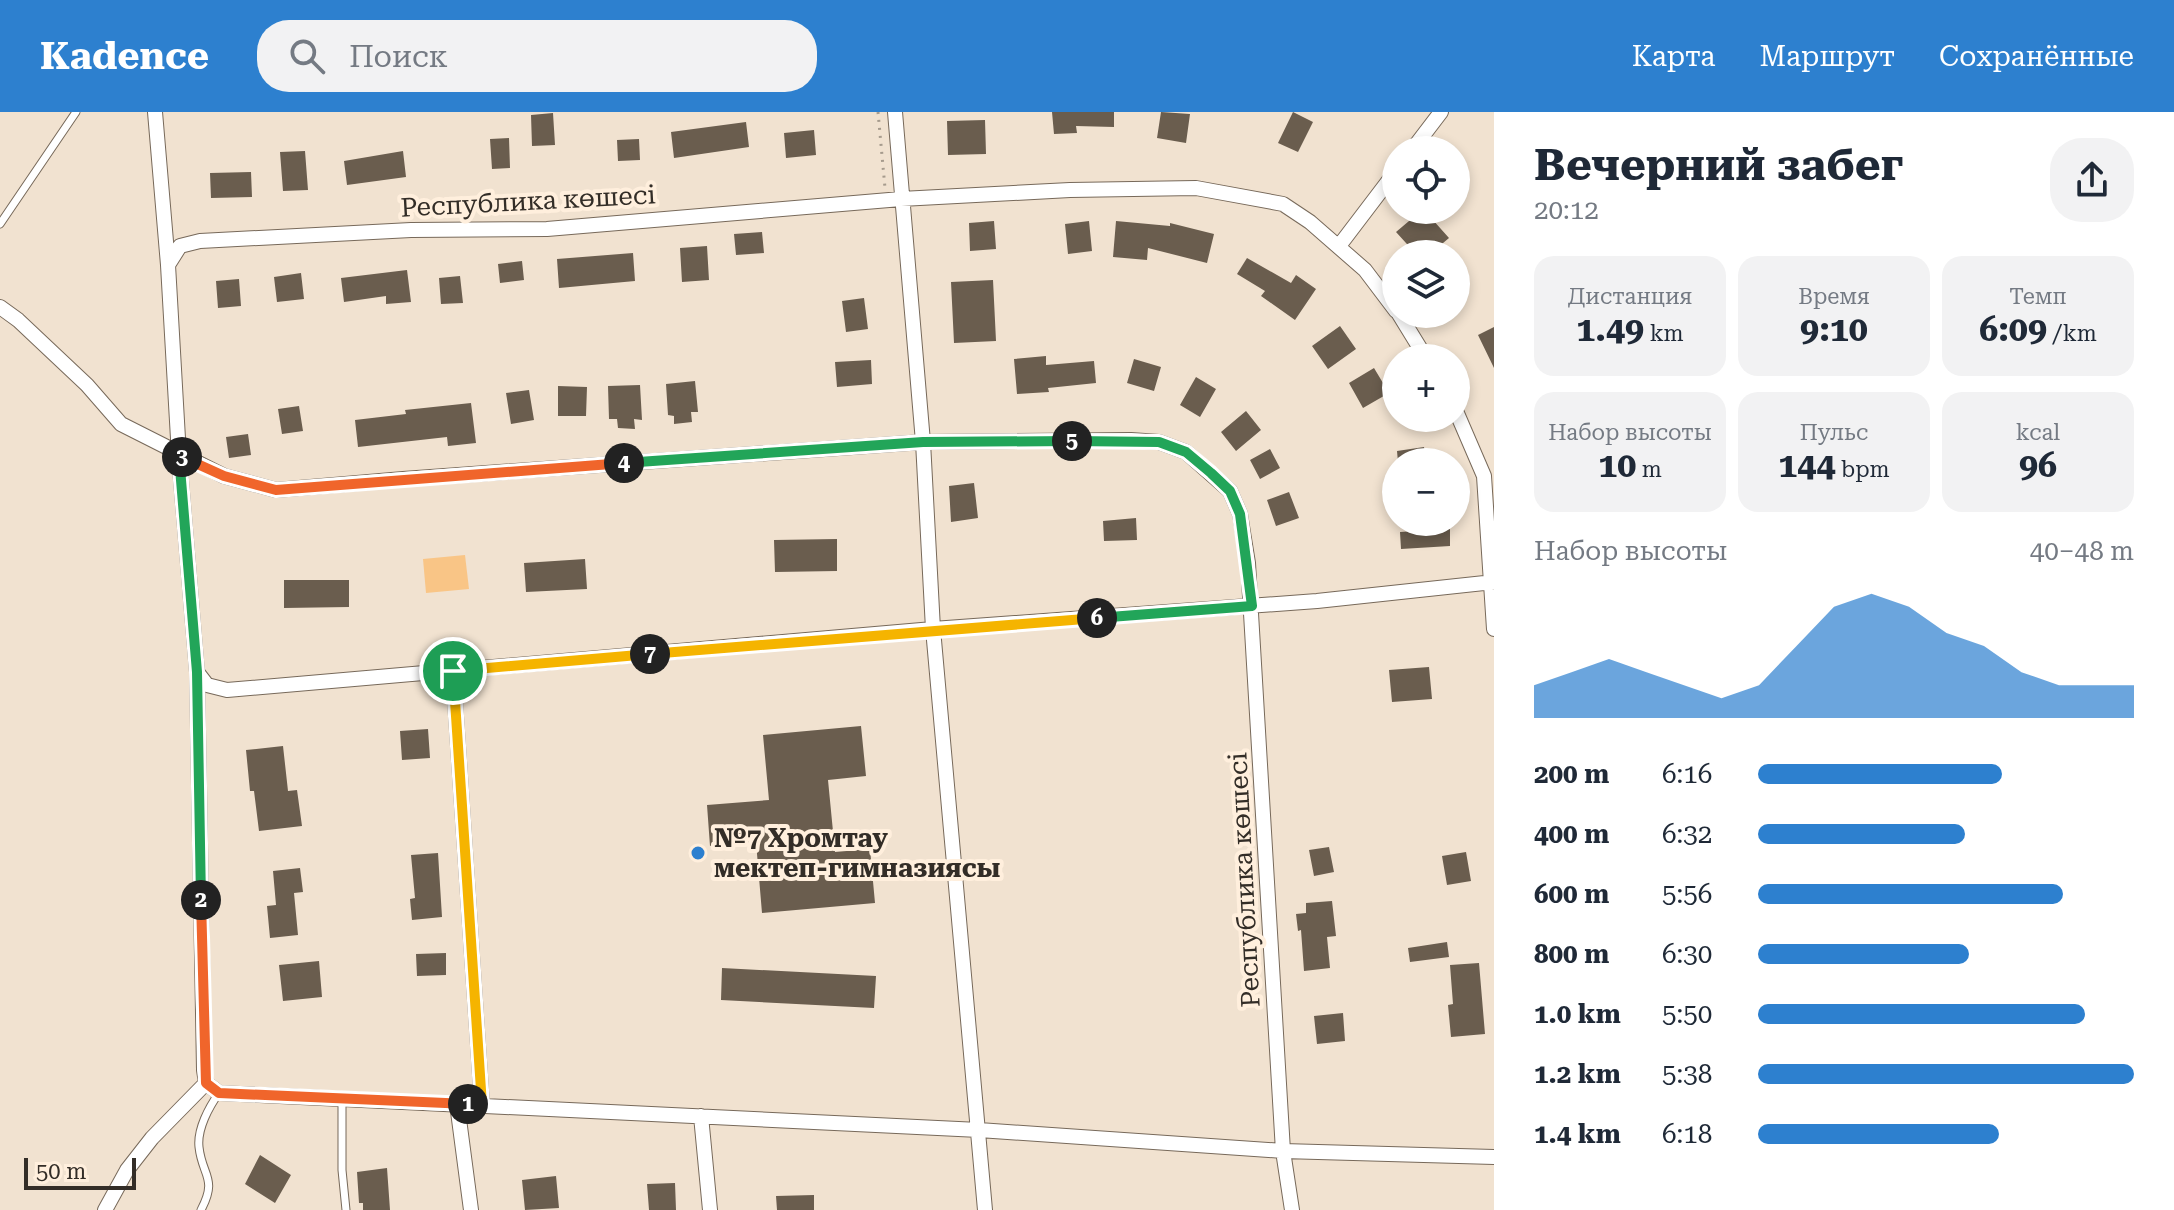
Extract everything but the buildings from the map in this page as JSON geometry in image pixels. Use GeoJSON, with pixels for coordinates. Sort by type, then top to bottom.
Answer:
{"type":"FeatureCollection","features":[{"type":"Feature","properties":{"kind":"street"},"geometry":{"type":"LineString","coordinates":[[105,1210],[127,1170],[152,1138],[206,1083],[197,672],[155,112]]}},
{"type":"Feature","properties":{"kind":"street"},"geometry":{"type":"LineString","coordinates":[[895,112],[894,199],[923,442],[933,629],[985,1210]]}},
{"type":"Feature","properties":{"kind":"street"},"geometry":{"type":"LineString","coordinates":[[1423,136],[1441,112]]}},
{"type":"Feature","properties":{"kind":"street","name":"Республика көшесі"},"geometry":{"type":"LineString","coordinates":[[168,265],[180,246],[200,241],[411,230],[547,229],[894,199],[1070,190],[1196,188],[1283,204],[1339,246],[1365,270],[1382,292]]}},
{"type":"Feature","properties":{"kind":"street"},"geometry":{"type":"LineString","coordinates":[[1339,246],[1382,189]]}},
{"type":"Feature","properties":{"kind":"street","name":"Республика көшесі"},"geometry":{"type":"LineString","coordinates":[[0,307],[87,385],[121,424],[179,456],[224,476],[276,490],[923,442],[1131,440],[1159,442],[1186,452],[1230,491],[1240,514],[1252,606],[1283,1151],[1292,1210]]}},
{"type":"Feature","properties":{"kind":"street"},"geometry":{"type":"LineString","coordinates":[[1465,432],[1484,476],[1494,629]]}},
{"type":"Feature","properties":{"kind":"street"},"geometry":{"type":"LineString","coordinates":[[197,672],[207,685],[227,690],[933,629],[1252,606],[1492,583]]}},
{"type":"Feature","properties":{"kind":"street"},"geometry":{"type":"LineString","coordinates":[[453,671],[482,1105]]}},
{"type":"Feature","properties":{"kind":"street"},"geometry":{"type":"LineString","coordinates":[[206,1083],[219,1093],[979,1130],[1283,1151],[1494,1157]]}},
{"type":"Feature","properties":{"kind":"street"},"geometry":{"type":"LineString","coordinates":[[457,1104],[471,1210]]}},
{"type":"Feature","properties":{"kind":"street"},"geometry":{"type":"LineString","coordinates":[[701,1116],[710,1210]]}},
{"type":"Feature","properties":{"kind":"lane"},"geometry":{"type":"LineString","coordinates":[[0,224],[76,112]]}},
{"type":"Feature","properties":{"kind":"lane"},"geometry":{"type":"LineString","coordinates":[[201,1210],[207,1199],[210,1179],[198,1145],[207,1110],[219,1093]]}},
{"type":"Feature","properties":{"kind":"lane"},"geometry":{"type":"LineString","coordinates":[[342,1098],[342,1170],[346,1210]]}},
{"type":"Feature","properties":{"kind":"path"},"geometry":{"type":"LineString","coordinates":[[878,112],[894,199]]}},
{"type":"Feature","properties":{"kind":"shaded area"},"geometry":{"type":"Polygon","coordinates":[[[465,555],[469,589],[426,593],[423,559],[465,555]]]}},
{"type":"Feature","properties":{"kind":"place","name":"№7 Хромтау мектеп-гимназиясы"},"geometry":{"type":"Point","coordinates":[698,853]}},
{"type":"Feature","properties":{"kind":"route"},"geometry":{"type":"LineString","coordinates":[[1131,440],[1159,442],[1186,452],[1230,491],[1240,514],[1252,606],[933,629],[453,671],[482,1105],[219,1093],[206,1083],[204,1070],[197,672],[179,456],[224,476],[276,490],[923,442],[1131,440]]}}]}
